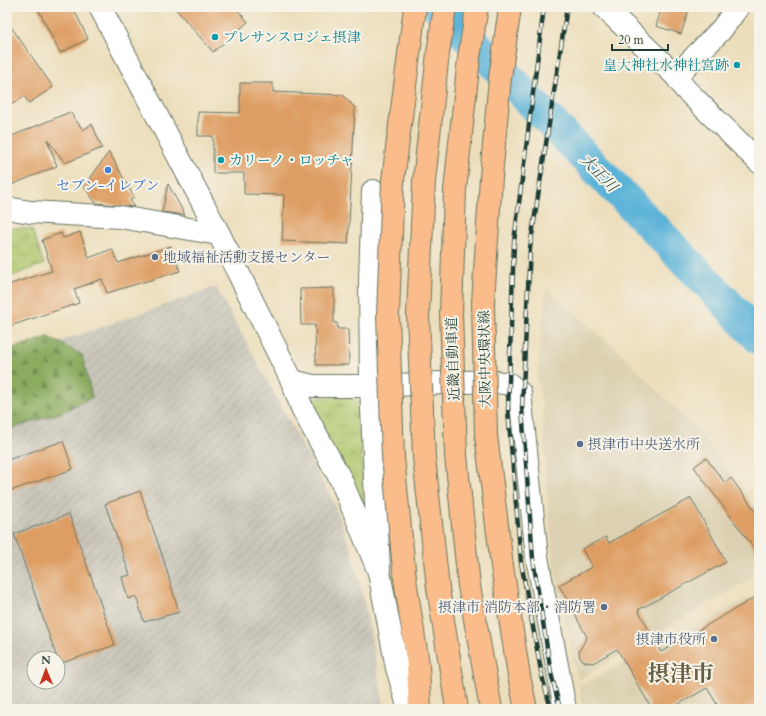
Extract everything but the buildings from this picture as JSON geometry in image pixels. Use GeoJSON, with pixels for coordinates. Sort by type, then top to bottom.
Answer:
{"type":"FeatureCollection","features":[{"type":"Feature","properties":{"kind":"main road"},"geometry":{"type":"LineString","coordinates":[[415,7],[393,180],[388,315],[393,457],[405,579],[418,664],[420,709]]}},
{"type":"Feature","properties":{"kind":"main road"},"geometry":{"type":"LineString","coordinates":[[445,7],[438,53],[424,182],[418,314],[424,458],[438,588],[457,709]]}},
{"type":"Feature","properties":{"kind":"main road","name":"近畿自動車道"},"geometry":{"type":"LineString","coordinates":[[477,7],[469,58],[455,190],[451,314],[456,455],[468,578],[491,709]]}},
{"type":"Feature","properties":{"kind":"main road","name":"大阪中央環状線"},"geometry":{"type":"LineString","coordinates":[[510,7],[500,78],[491,177],[483,303],[486,435],[502,566],[519,676],[526,709]]}},
{"type":"Feature","properties":{"kind":"main road"},"geometry":{"type":"LineString","coordinates":[[519,676],[532,709]]}},
{"type":"Feature","properties":{"kind":"street"},"geometry":{"type":"LineString","coordinates":[[100,7],[219,234],[292,381],[302,408],[341,480],[379,572]]}},
{"type":"Feature","properties":{"kind":"street"},"geometry":{"type":"LineString","coordinates":[[604,7],[676,76],[685,89],[759,162]]}},
{"type":"Feature","properties":{"kind":"street"},"geometry":{"type":"LineString","coordinates":[[676,76],[721,30],[738,7]]}},
{"type":"Feature","properties":{"kind":"street"},"geometry":{"type":"LineString","coordinates":[[373,191],[370,280],[371,386],[379,572],[397,668],[410,709]]}},
{"type":"Feature","properties":{"kind":"street"},"geometry":{"type":"LineString","coordinates":[[7,208],[30,212],[120,217],[219,234]]}},
{"type":"Feature","properties":{"kind":"street"},"geometry":{"type":"LineString","coordinates":[[292,381],[314,386],[371,386],[490,381],[508,384],[520,393],[536,557],[565,709]]}},
{"type":"Feature","properties":{"kind":"shaded area"},"geometry":{"type":"Polygon","coordinates":[[[216,287],[333,501],[352,552],[367,615],[385,709],[7,709],[7,360],[216,287]]]}},
{"type":"Feature","properties":{"kind":"shaded area"},"geometry":{"type":"Polygon","coordinates":[[[546,287],[624,357],[696,429],[759,513],[759,574],[578,680],[556,578],[548,504],[542,403],[537,379],[546,287]]]}},
{"type":"Feature","properties":{"kind":"shaded area","name":"摂津市役所"},"geometry":{"type":"Polygon","coordinates":[[[759,592],[759,709],[583,709],[579,687],[759,592]]]}},
{"type":"Feature","properties":{"kind":"green space"},"geometry":{"type":"Polygon","coordinates":[[[7,228],[32,229],[44,264],[7,278],[7,228]]]}},
{"type":"Feature","properties":{"kind":"green space"},"geometry":{"type":"Polygon","coordinates":[[[48,337],[82,355],[92,397],[60,413],[7,430],[7,350],[48,337]]]}},
{"type":"Feature","properties":{"kind":"green space"},"geometry":{"type":"Polygon","coordinates":[[[354,396],[358,402],[364,505],[361,505],[309,404],[312,398],[354,396]]]}},
{"type":"Feature","properties":{"kind":"waterway","name":"大正川"},"geometry":{"type":"LineString","coordinates":[[439,7],[759,338]]}},
{"type":"Feature","properties":{"kind":"railway"},"geometry":{"type":"LineString","coordinates":[[544,7],[514,242],[508,410],[521,562],[542,676],[551,709]]}},
{"type":"Feature","properties":{"kind":"railway"},"geometry":{"type":"LineString","coordinates":[[560,709],[551,673],[533,559],[522,408],[530,248],[567,7]]}},
{"type":"Feature","properties":{"kind":"place","name":"プレサンスロジェ摂津"},"geometry":{"type":"Point","coordinates":[215,37]}},
{"type":"Feature","properties":{"kind":"place","name":"皇大神社水神社宮跡"},"geometry":{"type":"Point","coordinates":[737,65]}},
{"type":"Feature","properties":{"kind":"place","name":"カリーノ・ロッチャ"},"geometry":{"type":"Point","coordinates":[221,160]}},
{"type":"Feature","properties":{"kind":"place","name":"セブン-イレブン"},"geometry":{"type":"Point","coordinates":[108,170]}},
{"type":"Feature","properties":{"kind":"place","name":"地域福祉活動支援センター"},"geometry":{"type":"Point","coordinates":[155,257]}},
{"type":"Feature","properties":{"kind":"place","name":"摂津市中央送水所"},"geometry":{"type":"Point","coordinates":[580,444]}},
{"type":"Feature","properties":{"kind":"place","name":"摂津市 消防本部・消防署"},"geometry":{"type":"Point","coordinates":[604,607]}},
{"type":"Feature","properties":{"kind":"place","name":"摂津市役所"},"geometry":{"type":"Point","coordinates":[714,639]}},
{"type":"Feature","properties":{"kind":"district","name":"摂津市"},"geometry":{"type":"Point","coordinates":[681,674]}}]}
